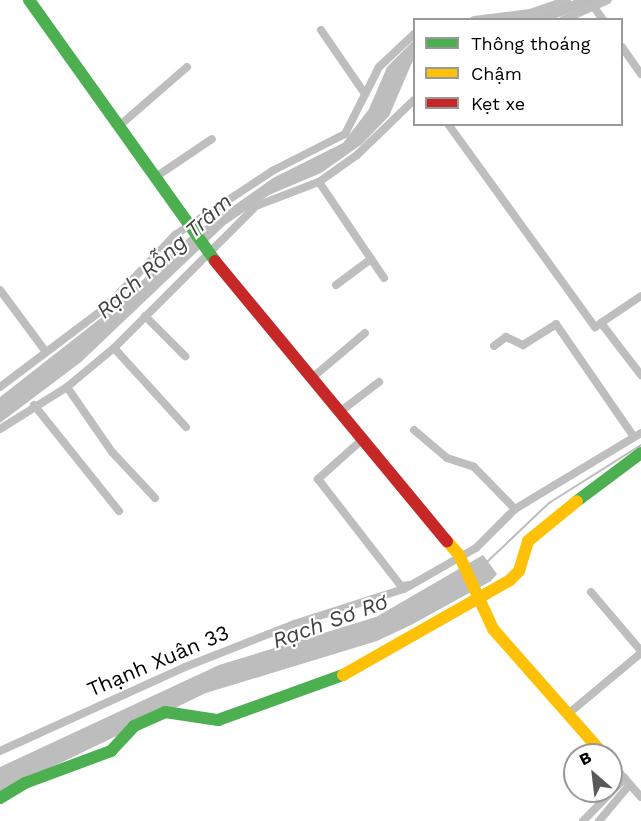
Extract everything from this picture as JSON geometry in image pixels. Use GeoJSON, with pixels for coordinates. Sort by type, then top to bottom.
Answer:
{"type":"FeatureCollection","features":[{"type":"Feature","properties":{"kind":"street"},"geometry":{"type":"LineString","coordinates":[[29,0],[157,176],[190,229],[207,251],[364,438],[461,559],[493,629],[593,743]]}},
{"type":"Feature","properties":{"kind":"street"},"geometry":{"type":"LineString","coordinates":[[490,18],[530,13],[567,0]]}},
{"type":"Feature","properties":{"kind":"street"},"geometry":{"type":"LineString","coordinates":[[568,18],[608,0]]}},
{"type":"Feature","properties":{"kind":"street"},"geometry":{"type":"LineString","coordinates":[[594,7],[602,18]]}},
{"type":"Feature","properties":{"kind":"street"},"geometry":{"type":"LineString","coordinates":[[321,30],[366,94]]}},
{"type":"Feature","properties":{"kind":"street"},"geometry":{"type":"LineString","coordinates":[[0,387],[106,307],[167,241],[190,229],[274,170],[338,140],[351,127],[387,56],[413,35]]}},
{"type":"Feature","properties":{"kind":"street"},"geometry":{"type":"LineString","coordinates":[[623,50],[641,74]]}},
{"type":"Feature","properties":{"kind":"street"},"geometry":{"type":"LineString","coordinates":[[119,126],[187,67]]}},
{"type":"Feature","properties":{"kind":"street"},"geometry":{"type":"LineString","coordinates":[[0,429],[34,405],[67,387],[114,348],[207,251],[256,206],[319,182],[357,155],[413,101]]}},
{"type":"Feature","properties":{"kind":"street"},"geometry":{"type":"LineString","coordinates":[[449,126],[595,327],[641,296]]}},
{"type":"Feature","properties":{"kind":"street"},"geometry":{"type":"LineString","coordinates":[[157,176],[213,139]]}},
{"type":"Feature","properties":{"kind":"street"},"geometry":{"type":"LineString","coordinates":[[319,182],[384,278]]}},
{"type":"Feature","properties":{"kind":"street"},"geometry":{"type":"LineString","coordinates":[[336,285],[371,259]]}},
{"type":"Feature","properties":{"kind":"street"},"geometry":{"type":"LineString","coordinates":[[0,290],[46,352]]}},
{"type":"Feature","properties":{"kind":"street"},"geometry":{"type":"LineString","coordinates":[[145,316],[184,356]]}},
{"type":"Feature","properties":{"kind":"street"},"geometry":{"type":"LineString","coordinates":[[601,323],[641,375]]}},
{"type":"Feature","properties":{"kind":"street"},"geometry":{"type":"LineString","coordinates":[[494,345],[506,337],[522,345],[556,324],[638,435]]}},
{"type":"Feature","properties":{"kind":"street"},"geometry":{"type":"LineString","coordinates":[[313,377],[365,333]]}},
{"type":"Feature","properties":{"kind":"street"},"geometry":{"type":"LineString","coordinates":[[114,348],[186,427]]}},
{"type":"Feature","properties":{"kind":"street"},"geometry":{"type":"LineString","coordinates":[[341,411],[379,382]]}},
{"type":"Feature","properties":{"kind":"street"},"geometry":{"type":"LineString","coordinates":[[67,387],[112,452],[155,498]]}},
{"type":"Feature","properties":{"kind":"street"},"geometry":{"type":"LineString","coordinates":[[34,405],[119,511]]}},
{"type":"Feature","properties":{"kind":"street"},"geometry":{"type":"LineString","coordinates":[[414,430],[447,458],[474,467],[515,510]]}},
{"type":"Feature","properties":{"kind":"street","name":"Thạnh Xuân 33"},"geometry":{"type":"LineString","coordinates":[[0,751],[185,667],[410,585],[461,559],[476,549],[515,510],[638,435]]}},
{"type":"Feature","properties":{"kind":"street"},"geometry":{"type":"LineString","coordinates":[[364,438],[318,478],[401,586],[410,585]]}},
{"type":"Feature","properties":{"kind":"street"},"geometry":{"type":"LineString","coordinates":[[0,798],[25,783],[111,750],[134,726],[165,712],[218,720],[302,687],[337,679],[455,608],[479,597],[519,571],[535,533],[640,457]]}},
{"type":"Feature","properties":{"kind":"street"},"geometry":{"type":"LineString","coordinates":[[568,714],[641,652],[591,592]]}},
{"type":"Feature","properties":{"kind":"street"},"geometry":{"type":"LineString","coordinates":[[623,776],[641,797]]}},
{"type":"Feature","properties":{"kind":"street"},"geometry":{"type":"LineString","coordinates":[[583,821],[627,781]]}},
{"type":"Feature","properties":{"kind":"street"},"geometry":{"type":"LineString","coordinates":[[599,821],[627,781]]}},
{"type":"Feature","properties":{"kind":"shaded area"},"geometry":{"type":"Polygon","coordinates":[[[575,0],[602,0],[557,18],[509,18],[575,0]]]}},
{"type":"Feature","properties":{"kind":"shaded area"},"geometry":{"type":"Polygon","coordinates":[[[413,41],[413,60],[389,116],[362,144],[321,173],[269,195],[225,225],[81,362],[0,423],[0,397],[106,314],[188,238],[273,178],[343,143],[369,109],[387,67],[413,41]]]}},
{"type":"Feature","properties":{"kind":"shaded area"},"geometry":{"type":"Polygon","coordinates":[[[483,555],[497,574],[491,581],[411,625],[377,641],[206,693],[0,792],[0,767],[219,665],[376,617],[483,555]]]}},
{"type":"Feature","properties":{"kind":"waterway","name":"Rạch Sơ Rơ"},"geometry":{"type":"LineString","coordinates":[[487,562],[549,503],[641,445]]}},
{"type":"Feature","properties":{"kind":"traffic: fast"},"geometry":{"type":"LineString","coordinates":[[29,0],[215,261]]}},
{"type":"Feature","properties":{"kind":"traffic: fast"},"geometry":{"type":"LineString","coordinates":[[577,501],[641,453]]}},
{"type":"Feature","properties":{"kind":"traffic: fast"},"geometry":{"type":"LineString","coordinates":[[0,798],[25,783],[111,751],[134,726],[165,712],[218,720],[343,675]]}},
{"type":"Feature","properties":{"kind":"traffic: slow"},"geometry":{"type":"LineString","coordinates":[[343,675],[510,580],[519,571],[528,541],[577,501]]}},
{"type":"Feature","properties":{"kind":"traffic: slow"},"geometry":{"type":"LineString","coordinates":[[447,541],[459,555],[493,629],[593,743]]}},
{"type":"Feature","properties":{"kind":"traffic: jam"},"geometry":{"type":"LineString","coordinates":[[215,261],[447,541]]}},
{"type":"Feature","properties":{"kind":"water label","name":"Rạch Rỗng Trâm"},"geometry":{"type":"Point","coordinates":[164,256]}}]}
